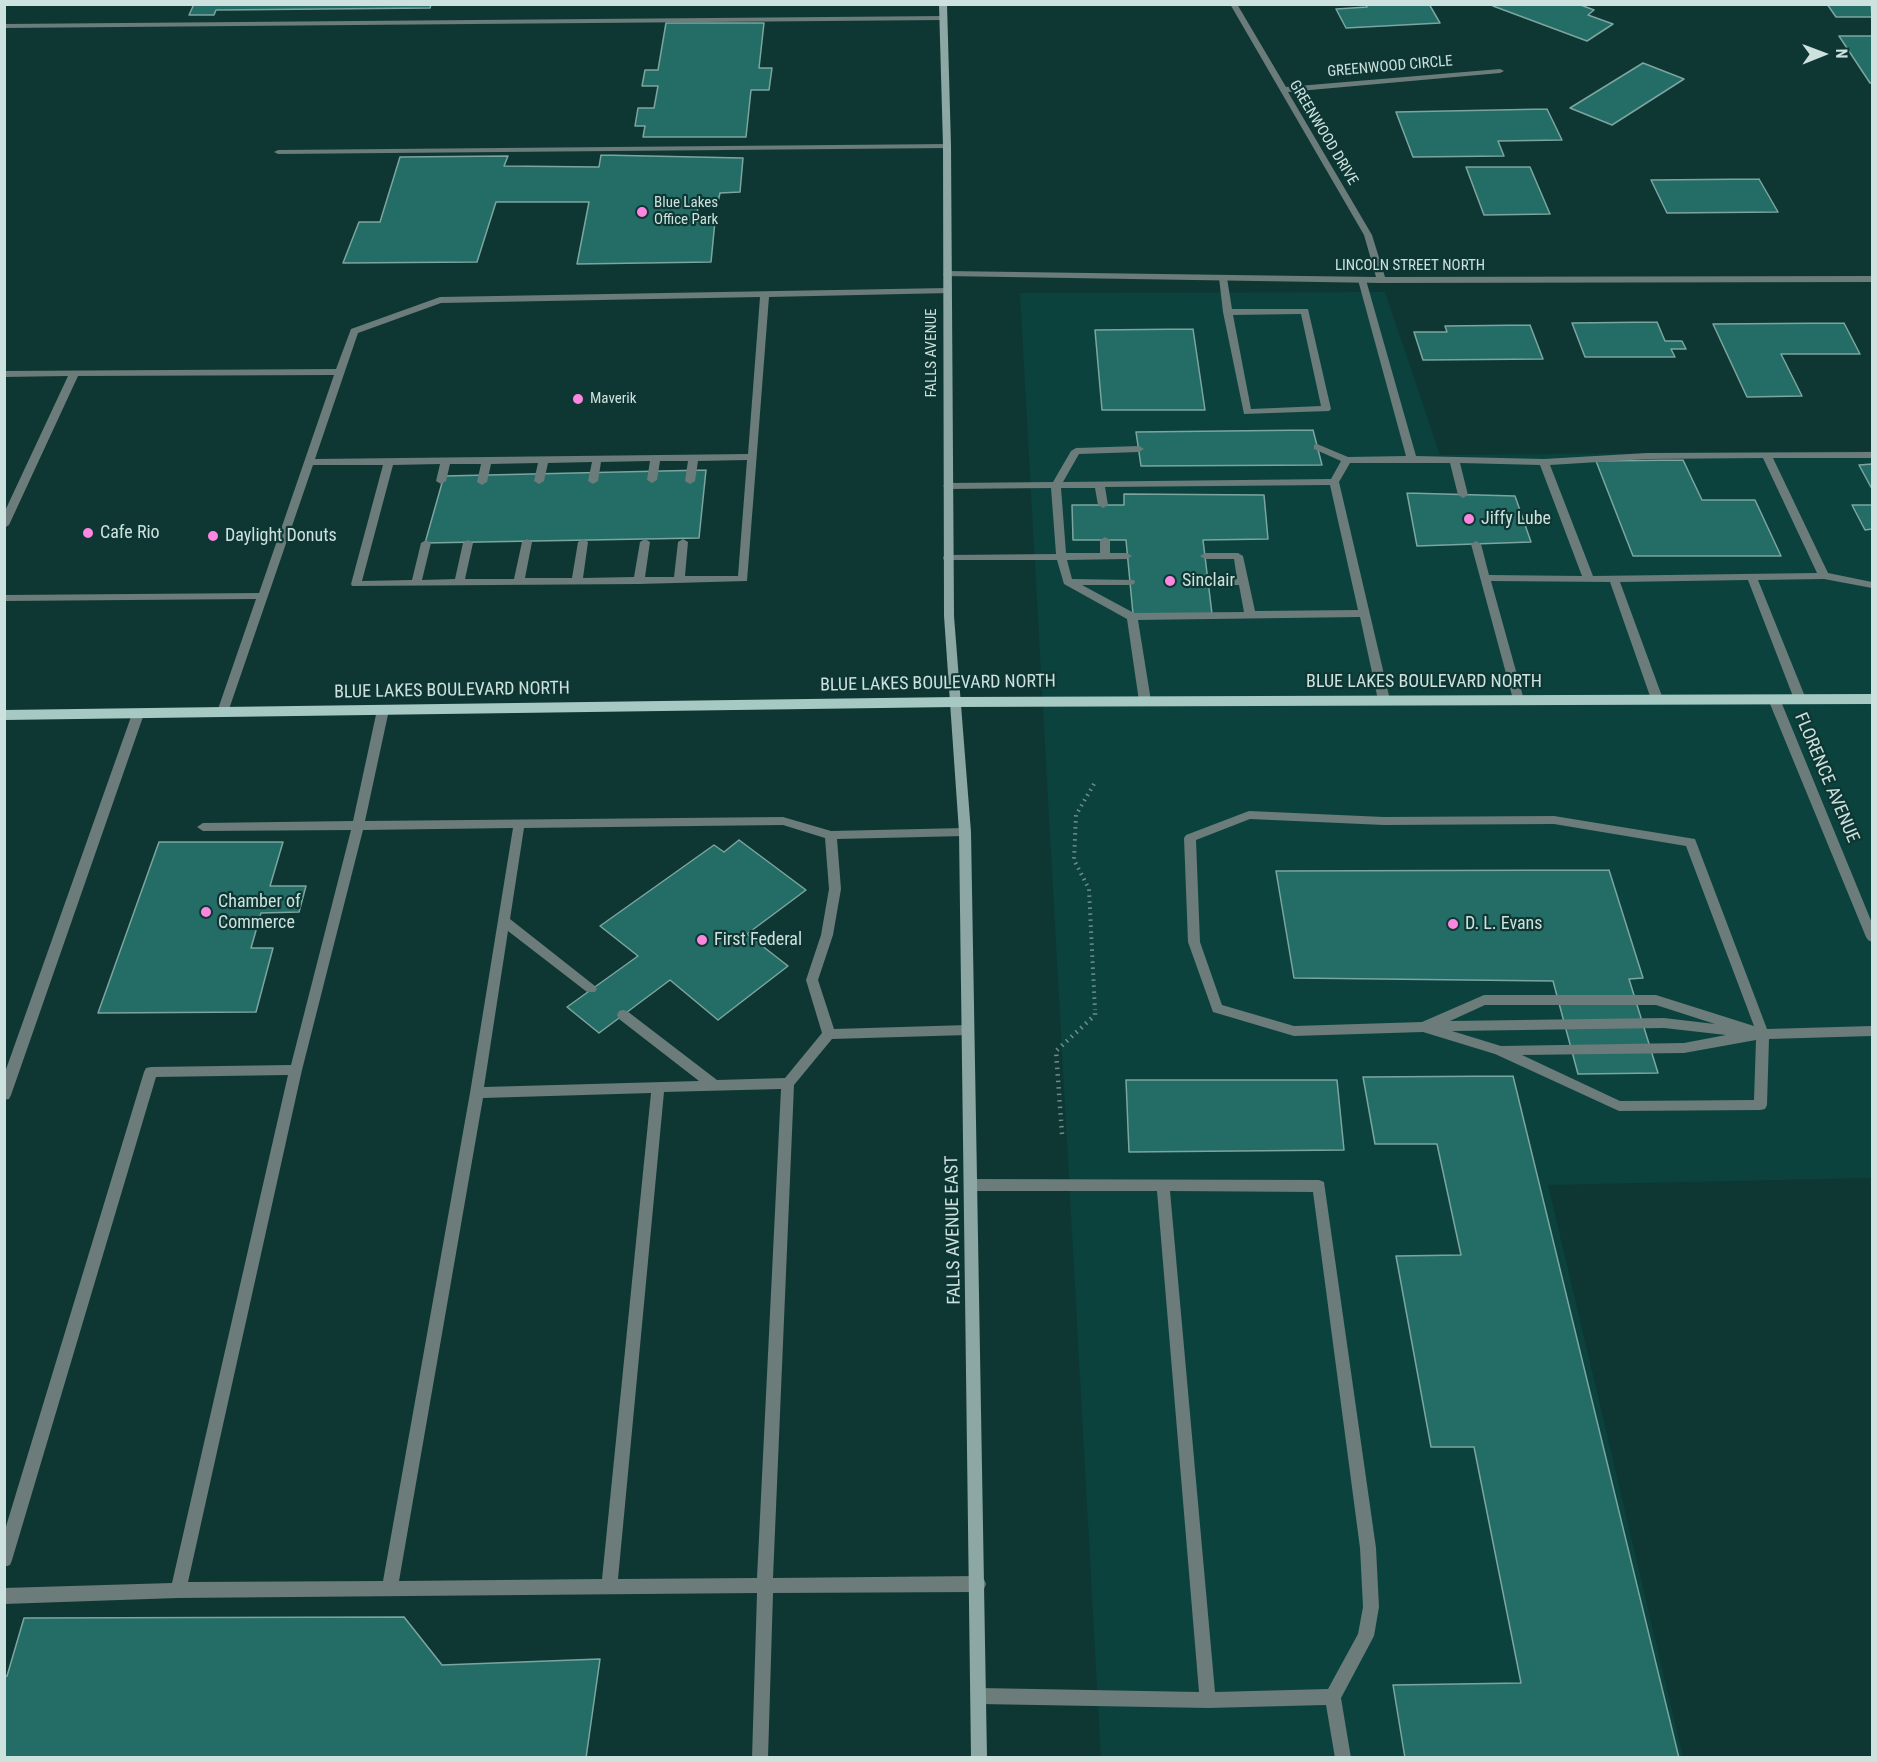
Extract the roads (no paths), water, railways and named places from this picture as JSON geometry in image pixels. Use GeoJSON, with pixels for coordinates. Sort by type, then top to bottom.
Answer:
{"type":"FeatureCollection","features":[{"type":"Feature","properties":{"kind":"main road","name":"FALLS AVENUE"},"geometry":{"type":"LineString","coordinates":[[943,4],[947,146],[948,616],[954,702]]}},
{"type":"Feature","properties":{"kind":"main road","name":"BLUE LAKES BOULEVARD NORTH"},"geometry":{"type":"LineString","coordinates":[[4,715],[954,702],[1872,699]]}},
{"type":"Feature","properties":{"kind":"main road","name":"FALLS AVENUE EAST"},"geometry":{"type":"LineString","coordinates":[[954,702],[965,832],[980,1758]]}},
{"type":"Feature","properties":{"kind":"street","name":"GREENWOOD DRIVE"},"geometry":{"type":"LineString","coordinates":[[1233,4],[1368,235],[1381,280]]}},
{"type":"Feature","properties":{"kind":"street"},"geometry":{"type":"LineString","coordinates":[[4,26],[943,18]]}},
{"type":"Feature","properties":{"kind":"street","name":"GREENWOOD CIRCLE"},"geometry":{"type":"LineString","coordinates":[[1282,90],[1500,71]]}},
{"type":"Feature","properties":{"kind":"street"},"geometry":{"type":"LineString","coordinates":[[278,152],[947,146]]}},
{"type":"Feature","properties":{"kind":"street","name":"LINCOLN STREET NORTH"},"geometry":{"type":"LineString","coordinates":[[947,274],[1381,280],[1872,279]]}},
{"type":"Feature","properties":{"kind":"street"},"geometry":{"type":"LineString","coordinates":[[1223,278],[1228,312],[1247,411],[1326,409],[1305,311],[1228,312]]}},
{"type":"Feature","properties":{"kind":"street"},"geometry":{"type":"LineString","coordinates":[[1362,279],[1412,459]]}},
{"type":"Feature","properties":{"kind":"street"},"geometry":{"type":"LineString","coordinates":[[223,712],[354,332],[440,300],[947,291]]}},
{"type":"Feature","properties":{"kind":"street"},"geometry":{"type":"LineString","coordinates":[[389,462],[356,584],[743,579],[765,294]]}},
{"type":"Feature","properties":{"kind":"street"},"geometry":{"type":"LineString","coordinates":[[4,374],[340,372]]}},
{"type":"Feature","properties":{"kind":"street"},"geometry":{"type":"LineString","coordinates":[[4,525],[74,374]]}},
{"type":"Feature","properties":{"kind":"street"},"geometry":{"type":"LineString","coordinates":[[1317,447],[1347,460],[1544,462],[1647,456],[1872,455]]}},
{"type":"Feature","properties":{"kind":"street"},"geometry":{"type":"LineString","coordinates":[[1139,449],[1076,451],[1056,485],[1061,556],[1068,582],[1132,617],[1364,613]]}},
{"type":"Feature","properties":{"kind":"street"},"geometry":{"type":"LineString","coordinates":[[309,462],[752,457]]}},
{"type":"Feature","properties":{"kind":"street"},"geometry":{"type":"LineString","coordinates":[[1767,457],[1824,576]]}},
{"type":"Feature","properties":{"kind":"street"},"geometry":{"type":"LineString","coordinates":[[690,481],[693,458]]}},
{"type":"Feature","properties":{"kind":"street"},"geometry":{"type":"LineString","coordinates":[[593,481],[597,459]]}},
{"type":"Feature","properties":{"kind":"street"},"geometry":{"type":"LineString","coordinates":[[652,480],[656,459]]}},
{"type":"Feature","properties":{"kind":"street"},"geometry":{"type":"LineString","coordinates":[[482,482],[487,460]]}},
{"type":"Feature","properties":{"kind":"street"},"geometry":{"type":"LineString","coordinates":[[539,481],[544,460]]}},
{"type":"Feature","properties":{"kind":"street"},"geometry":{"type":"LineString","coordinates":[[1347,460],[1334,482],[1384,700]]}},
{"type":"Feature","properties":{"kind":"street"},"geometry":{"type":"LineString","coordinates":[[1454,460],[1463,495]]}},
{"type":"Feature","properties":{"kind":"street"},"geometry":{"type":"LineString","coordinates":[[441,481],[446,461]]}},
{"type":"Feature","properties":{"kind":"street"},"geometry":{"type":"LineString","coordinates":[[1544,462],[1589,579]]}},
{"type":"Feature","properties":{"kind":"street"},"geometry":{"type":"LineString","coordinates":[[948,486],[1334,482]]}},
{"type":"Feature","properties":{"kind":"street"},"geometry":{"type":"LineString","coordinates":[[1100,484],[1103,505]]}},
{"type":"Feature","properties":{"kind":"street"},"geometry":{"type":"LineString","coordinates":[[1105,540],[1105,556]]}},
{"type":"Feature","properties":{"kind":"street"},"geometry":{"type":"LineString","coordinates":[[519,582],[527,542]]}},
{"type":"Feature","properties":{"kind":"street"},"geometry":{"type":"LineString","coordinates":[[577,581],[583,542]]}},
{"type":"Feature","properties":{"kind":"street"},"geometry":{"type":"LineString","coordinates":[[639,581],[645,542]]}},
{"type":"Feature","properties":{"kind":"street"},"geometry":{"type":"LineString","coordinates":[[679,580],[683,542]]}},
{"type":"Feature","properties":{"kind":"street"},"geometry":{"type":"LineString","coordinates":[[416,583],[426,543]]}},
{"type":"Feature","properties":{"kind":"street"},"geometry":{"type":"LineString","coordinates":[[459,583],[468,543]]}},
{"type":"Feature","properties":{"kind":"street"},"geometry":{"type":"LineString","coordinates":[[1476,544],[1518,700]]}},
{"type":"Feature","properties":{"kind":"street"},"geometry":{"type":"LineString","coordinates":[[948,558],[1127,556]]}},
{"type":"Feature","properties":{"kind":"street"},"geometry":{"type":"LineString","coordinates":[[1205,556],[1238,556],[1250,615]]}},
{"type":"Feature","properties":{"kind":"street"},"geometry":{"type":"LineString","coordinates":[[1484,578],[1824,576],[1872,585]]}},
{"type":"Feature","properties":{"kind":"street"},"geometry":{"type":"LineString","coordinates":[[1752,577],[1800,699]]}},
{"type":"Feature","properties":{"kind":"street"},"geometry":{"type":"LineString","coordinates":[[1614,579],[1658,699]]}},
{"type":"Feature","properties":{"kind":"street"},"geometry":{"type":"LineString","coordinates":[[1068,582],[1130,582]]}},
{"type":"Feature","properties":{"kind":"street"},"geometry":{"type":"LineString","coordinates":[[1209,582],[1243,582]]}},
{"type":"Feature","properties":{"kind":"street"},"geometry":{"type":"LineString","coordinates":[[4,598],[262,596]]}},
{"type":"Feature","properties":{"kind":"street"},"geometry":{"type":"LineString","coordinates":[[1132,617],[1145,701]]}},
{"type":"Feature","properties":{"kind":"street","name":"FLORENCE AVENUE"},"geometry":{"type":"LineString","coordinates":[[1774,699],[1872,937]]}},
{"type":"Feature","properties":{"kind":"street"},"geometry":{"type":"LineString","coordinates":[[178,1590],[296,1070],[358,826],[383,710]]}},
{"type":"Feature","properties":{"kind":"street"},"geometry":{"type":"LineString","coordinates":[[4,1095],[138,714]]}},
{"type":"Feature","properties":{"kind":"street"},"geometry":{"type":"LineString","coordinates":[[1423,1027],[1499,1050],[1619,1106],[1760,1105],[1763,1034],[1691,842],[1554,820],[1384,821],[1249,815],[1190,838],[1194,942],[1217,1008],[1294,1031],[1488,1024],[1664,1023],[1763,1034],[1872,1031]]}},
{"type":"Feature","properties":{"kind":"street"},"geometry":{"type":"LineString","coordinates":[[203,827],[519,825],[783,820],[831,835],[965,832]]}},
{"type":"Feature","properties":{"kind":"street"},"geometry":{"type":"LineString","coordinates":[[390,1588],[477,1093],[519,825]]}},
{"type":"Feature","properties":{"kind":"street"},"geometry":{"type":"LineString","coordinates":[[829,1034],[812,980],[827,935],[835,889],[831,835]]}},
{"type":"Feature","properties":{"kind":"street"},"geometry":{"type":"LineString","coordinates":[[504,921],[591,989]]}},
{"type":"Feature","properties":{"kind":"street"},"geometry":{"type":"LineString","coordinates":[[1423,1027],[1484,1000],[1656,1000],[1763,1034]]}},
{"type":"Feature","properties":{"kind":"street"},"geometry":{"type":"LineString","coordinates":[[623,1015],[714,1086]]}},
{"type":"Feature","properties":{"kind":"street"},"geometry":{"type":"LineString","coordinates":[[760,1758],[765,1585],[788,1083],[829,1034],[968,1030]]}},
{"type":"Feature","properties":{"kind":"street"},"geometry":{"type":"LineString","coordinates":[[1499,1050],[1684,1048],[1763,1034]]}},
{"type":"Feature","properties":{"kind":"street"},"geometry":{"type":"LineString","coordinates":[[4,1560],[151,1072],[296,1070]]}},
{"type":"Feature","properties":{"kind":"street"},"geometry":{"type":"LineString","coordinates":[[477,1093],[788,1083]]}},
{"type":"Feature","properties":{"kind":"street"},"geometry":{"type":"LineString","coordinates":[[609,1587],[658,1087]]}},
{"type":"Feature","properties":{"kind":"street"},"geometry":{"type":"LineString","coordinates":[[971,1185],[1319,1186],[1368,1548],[1371,1607],[1366,1636],[1333,1697],[1343,1758]]}},
{"type":"Feature","properties":{"kind":"street"},"geometry":{"type":"LineString","coordinates":[[1163,1185],[1208,1700]]}},
{"type":"Feature","properties":{"kind":"street"},"geometry":{"type":"LineString","coordinates":[[4,1596],[178,1590],[978,1584]]}},
{"type":"Feature","properties":{"kind":"street"},"geometry":{"type":"LineString","coordinates":[[980,1696],[1208,1700],[1333,1697]]}},
{"type":"Feature","properties":{"kind":"place","name":"Blue Lakes Office Park"},"geometry":{"type":"Point","coordinates":[642,212]}},
{"type":"Feature","properties":{"kind":"place","name":"Maverik"},"geometry":{"type":"Point","coordinates":[578,399]}},
{"type":"Feature","properties":{"kind":"place","name":"Jiffy Lube"},"geometry":{"type":"Point","coordinates":[1469,519]}},
{"type":"Feature","properties":{"kind":"place","name":"Cafe Rio"},"geometry":{"type":"Point","coordinates":[88,533]}},
{"type":"Feature","properties":{"kind":"place","name":"Daylight Donuts"},"geometry":{"type":"Point","coordinates":[213,536]}},
{"type":"Feature","properties":{"kind":"place","name":"Sinclair"},"geometry":{"type":"Point","coordinates":[1170,581]}},
{"type":"Feature","properties":{"kind":"place","name":"Chamber of Commerce"},"geometry":{"type":"Point","coordinates":[206,912]}},
{"type":"Feature","properties":{"kind":"place","name":"D. L. Evans"},"geometry":{"type":"Point","coordinates":[1453,924]}},
{"type":"Feature","properties":{"kind":"place","name":"First Federal"},"geometry":{"type":"Point","coordinates":[702,940]}}]}
